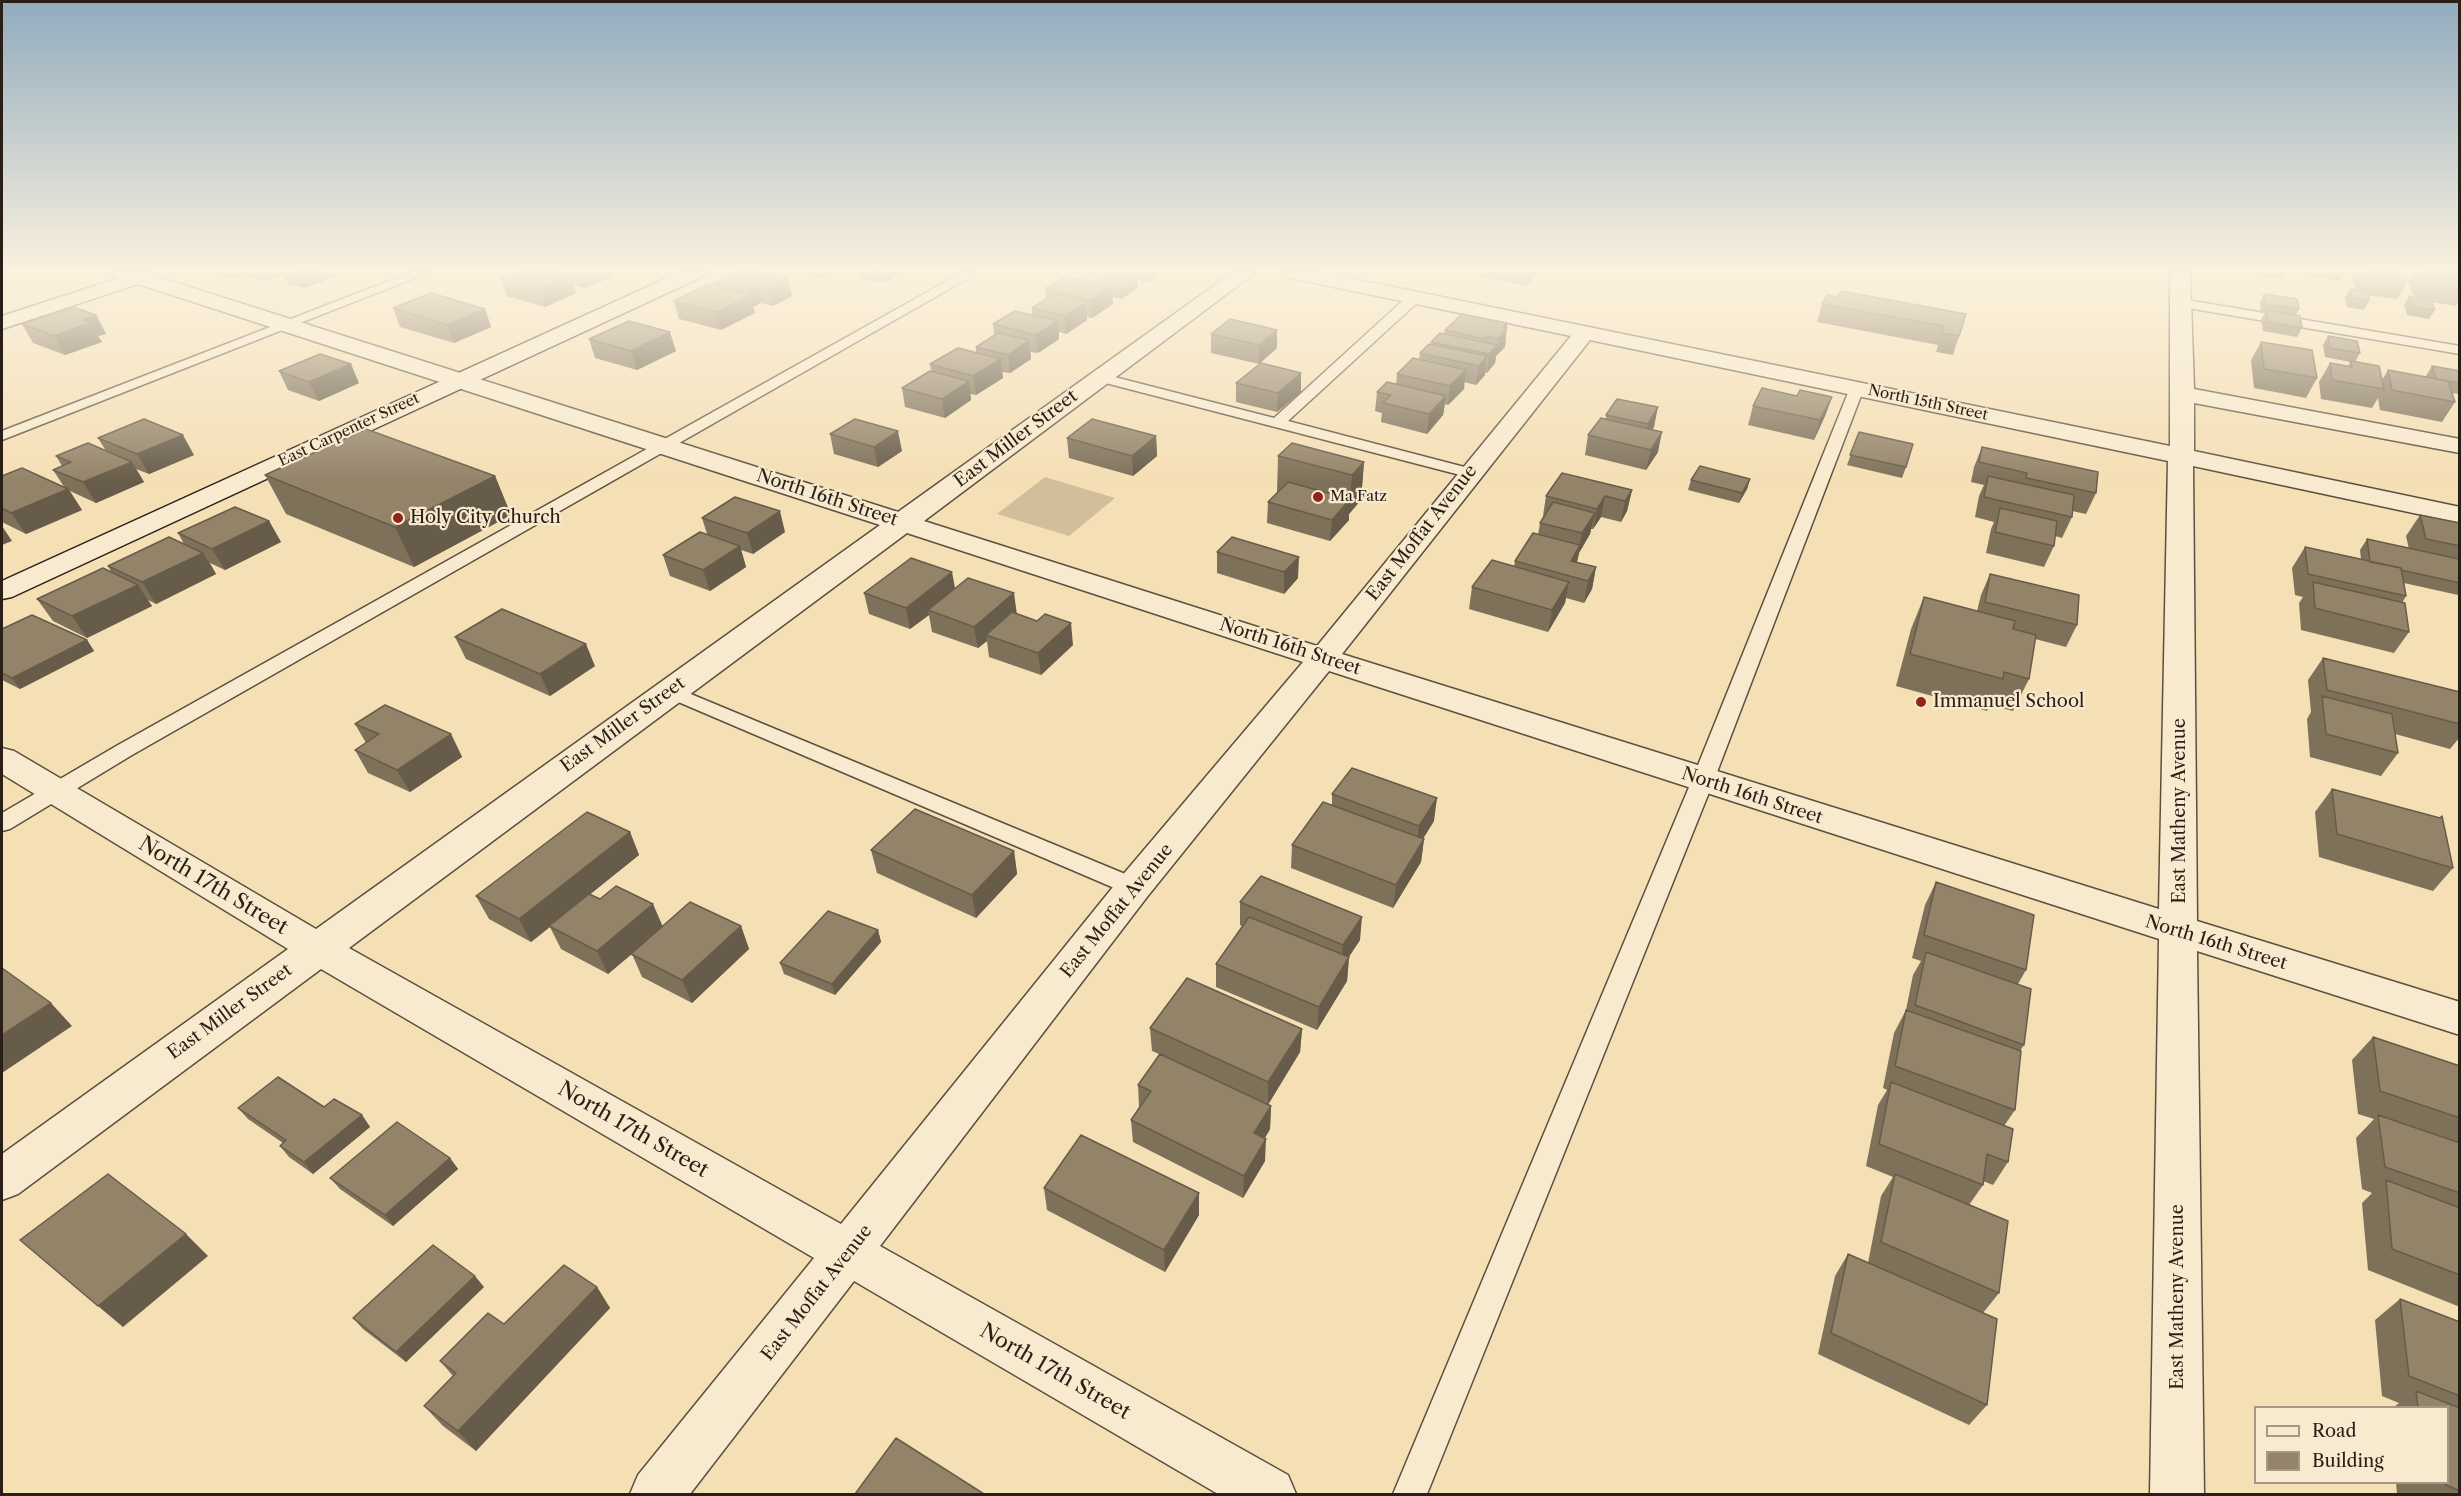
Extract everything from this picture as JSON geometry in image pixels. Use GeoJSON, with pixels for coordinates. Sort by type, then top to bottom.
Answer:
{"type":"FeatureCollection","features":[{"type":"Feature","properties":{"kind":"street","name":"North 16th Street"},"geometry":{"type":"LineString","coordinates":[[339,342],[1702,780],[2460,1019]]}},
{"type":"Feature","properties":{"kind":"street","name":"East Carpenter Street"},"geometry":{"type":"LineString","coordinates":[[2,591],[543,342]]}},
{"type":"Feature","properties":{"kind":"street","name":"East Miller Street"},"geometry":{"type":"LineString","coordinates":[[2,1180],[1149,342]]}},
{"type":"Feature","properties":{"kind":"street","name":"East Moffat Avenue"},"geometry":{"type":"LineString","coordinates":[[657,1494],[1134,887],[1323,658],[1577,342]]}},
{"type":"Feature","properties":{"kind":"street","name":"North 15th Street"},"geometry":{"type":"LineString","coordinates":[[1628,342],[2181,455],[2460,515]]}},
{"type":"Feature","properties":{"kind":"street","name":"East Matheny Avenue"},"geometry":{"type":"LineString","coordinates":[[2177,1494],[2181,342]]}},
{"type":"Feature","properties":{"kind":"street"},"geometry":{"type":"LineString","coordinates":[[2182,394],[2460,446]]}},
{"type":"Feature","properties":{"kind":"street","name":"North 17th Street"},"geometry":{"type":"LineString","coordinates":[[2,759],[317,948],[1269,1494]]}},
{"type":"Feature","properties":{"kind":"lane"},"geometry":{"type":"LineString","coordinates":[[2,436],[244,342]]}},
{"type":"Feature","properties":{"kind":"lane"},"geometry":{"type":"LineString","coordinates":[[2,823],[58,792],[125,750],[850,342]]}},
{"type":"Feature","properties":{"kind":"lane"},"geometry":{"type":"LineString","coordinates":[[1278,422],[1366,342]]}},
{"type":"Feature","properties":{"kind":"lane"},"geometry":{"type":"LineString","coordinates":[[2411,342],[2460,350]]}},
{"type":"Feature","properties":{"kind":"lane"},"geometry":{"type":"LineString","coordinates":[[1100,377],[1470,472]]}},
{"type":"Feature","properties":{"kind":"lane"},"geometry":{"type":"LineString","coordinates":[[1410,1494],[1702,780],[1857,388]]}},
{"type":"Feature","properties":{"kind":"lane"},"geometry":{"type":"LineString","coordinates":[[669,691],[1134,887]]}},
{"type":"Feature","properties":{"kind":"shaded area"},"geometry":{"type":"Polygon","coordinates":[[[1045,477],[1115,498],[1069,536],[997,514],[1045,477]]]}},
{"type":"Feature","properties":{"kind":"building"},"geometry":{"type":"Polygon","coordinates":[[[599,342],[650,342],[631,351],[599,342]]]}},
{"type":"Feature","properties":{"kind":"building"},"geometry":{"type":"Polygon","coordinates":[[[984,342],[1026,342],[1008,355],[976,347],[984,342]]]}},
{"type":"Feature","properties":{"kind":"building"},"geometry":{"type":"Polygon","coordinates":[[[1245,342],[1263,342],[1259,345],[1245,342]]]}},
{"type":"Feature","properties":{"kind":"building"},"geometry":{"type":"Polygon","coordinates":[[[1431,342],[1482,342],[1497,345],[1489,354],[1431,342]]]}},
{"type":"Feature","properties":{"kind":"building"},"geometry":{"type":"Polygon","coordinates":[[[2261,342],[2312,350],[2317,378],[2264,369],[2261,342]]]}},
{"type":"Feature","properties":{"kind":"building"},"geometry":{"type":"Polygon","coordinates":[[[2329,342],[2357,342],[2360,353],[2330,348],[2329,342]]]}},
{"type":"Feature","properties":{"kind":"building"},"geometry":{"type":"Polygon","coordinates":[[[1429,344],[1487,356],[1479,366],[1420,353],[1429,344]]]}},
{"type":"Feature","properties":{"kind":"building"},"geometry":{"type":"Polygon","coordinates":[[[958,348],[1001,359],[973,376],[930,364],[958,348]]]}},
{"type":"Feature","properties":{"kind":"building"},"geometry":{"type":"Polygon","coordinates":[[[320,354],[351,364],[309,382],[279,371],[320,354]]]}},
{"type":"Feature","properties":{"kind":"building"},"geometry":{"type":"Polygon","coordinates":[[[1413,358],[1466,370],[1450,386],[1397,374],[1413,358]]]}},
{"type":"Feature","properties":{"kind":"building"},"geometry":{"type":"Polygon","coordinates":[[[2351,361],[2379,366],[2384,389],[2332,380],[2330,363],[2352,367],[2351,361]]]}},
{"type":"Feature","properties":{"kind":"building"},"geometry":{"type":"Polygon","coordinates":[[[1261,363],[1301,373],[1278,393],[1236,383],[1261,363]]]}},
{"type":"Feature","properties":{"kind":"building"},"geometry":{"type":"Polygon","coordinates":[[[2432,366],[2460,371],[2460,383],[2436,379],[2432,366]]]}},
{"type":"Feature","properties":{"kind":"building"},"geometry":{"type":"Polygon","coordinates":[[[2388,370],[2448,381],[2455,402],[2392,390],[2388,370]]]}},
{"type":"Feature","properties":{"kind":"building"},"geometry":{"type":"Polygon","coordinates":[[[930,371],[969,381],[942,399],[902,388],[930,371]]]}},
{"type":"Feature","properties":{"kind":"building"},"geometry":{"type":"Polygon","coordinates":[[[1387,382],[1446,396],[1429,414],[1383,403],[1391,395],[1377,392],[1387,382]]]}},
{"type":"Feature","properties":{"kind":"building"},"geometry":{"type":"Polygon","coordinates":[[[1762,388],[1797,396],[1800,390],[1832,397],[1820,420],[1753,406],[1762,388]]]}},
{"type":"Feature","properties":{"kind":"building"},"geometry":{"type":"Polygon","coordinates":[[[1617,399],[1658,407],[1648,424],[1606,415],[1617,399]]]}},
{"type":"Feature","properties":{"kind":"building"},"geometry":{"type":"Polygon","coordinates":[[[1601,418],[1662,432],[1651,450],[1588,435],[1601,418]]]}},
{"type":"Feature","properties":{"kind":"building"},"geometry":{"type":"Polygon","coordinates":[[[144,419],[183,435],[137,454],[98,438],[144,419]]]}},
{"type":"Feature","properties":{"kind":"building"},"geometry":{"type":"Polygon","coordinates":[[[855,419],[898,431],[874,447],[830,434],[855,419]]]}},
{"type":"Feature","properties":{"kind":"building"},"geometry":{"type":"Polygon","coordinates":[[[1092,419],[1156,436],[1132,456],[1067,438],[1092,419]]]}},
{"type":"Feature","properties":{"kind":"building"},"geometry":{"type":"Polygon","coordinates":[[[366,429],[495,476],[395,527],[265,475],[366,429]]]}},
{"type":"Feature","properties":{"kind":"building"},"geometry":{"type":"Polygon","coordinates":[[[1859,432],[1913,444],[1906,467],[1850,455],[1859,432]]]}},
{"type":"Feature","properties":{"kind":"building"},"geometry":{"type":"Polygon","coordinates":[[[88,443],[132,462],[83,482],[53,470],[71,462],[56,456],[88,443]]]}},
{"type":"Feature","properties":{"kind":"building"},"geometry":{"type":"Polygon","coordinates":[[[1292,443],[1364,462],[1352,475],[1278,456],[1292,443]]]}},
{"type":"Feature","properties":{"kind":"building"},"geometry":{"type":"Polygon","coordinates":[[[1982,447],[2098,472],[2096,493],[2026,478],[2027,473],[1979,462],[1982,447]]]}},
{"type":"Feature","properties":{"kind":"building"},"geometry":{"type":"Polygon","coordinates":[[[1700,466],[1750,479],[1742,493],[1691,480],[1700,466]]]}},
{"type":"Feature","properties":{"kind":"building"},"geometry":{"type":"Polygon","coordinates":[[[22,468],[68,489],[11,513],[2,508],[2,476],[22,468]]]}},
{"type":"Feature","properties":{"kind":"building"},"geometry":{"type":"Polygon","coordinates":[[[1562,473],[1632,490],[1625,501],[1605,496],[1597,509],[1546,496],[1562,473]]]}},
{"type":"Feature","properties":{"kind":"building"},"geometry":{"type":"Polygon","coordinates":[[[1988,476],[2074,495],[2072,517],[1984,497],[1988,476]]]}},
{"type":"Feature","properties":{"kind":"building"},"geometry":{"type":"Polygon","coordinates":[[[1288,482],[1350,499],[1332,520],[1268,502],[1288,482]]]}},
{"type":"Feature","properties":{"kind":"building"},"geometry":{"type":"Polygon","coordinates":[[[735,497],[780,511],[747,533],[702,518],[735,497]]]}},
{"type":"Feature","properties":{"kind":"building"},"geometry":{"type":"Polygon","coordinates":[[[1553,502],[1595,513],[1582,533],[1540,523],[1553,502]]]}},
{"type":"Feature","properties":{"kind":"building"},"geometry":{"type":"Polygon","coordinates":[[[235,507],[269,521],[212,549],[178,533],[235,507]]]}},
{"type":"Feature","properties":{"kind":"building"},"geometry":{"type":"Polygon","coordinates":[[[2000,508],[2057,521],[2054,546],[1995,532],[2000,508]]]}},
{"type":"Feature","properties":{"kind":"building"},"geometry":{"type":"Polygon","coordinates":[[[2420,515],[2460,523],[2460,546],[2426,539],[2420,515]]]}},
{"type":"Feature","properties":{"kind":"building"},"geometry":{"type":"Polygon","coordinates":[[[700,532],[740,546],[703,570],[663,555],[700,532]]]}},
{"type":"Feature","properties":{"kind":"building"},"geometry":{"type":"Polygon","coordinates":[[[1533,533],[1580,545],[1571,561],[1596,567],[1588,581],[1515,561],[1533,533]]]}},
{"type":"Feature","properties":{"kind":"building"},"geometry":{"type":"Polygon","coordinates":[[[169,537],[203,553],[142,582],[108,566],[169,537]]]}},
{"type":"Feature","properties":{"kind":"building"},"geometry":{"type":"Polygon","coordinates":[[[1232,537],[1299,557],[1284,572],[1217,552],[1232,537]]]}},
{"type":"Feature","properties":{"kind":"building"},"geometry":{"type":"Polygon","coordinates":[[[2367,539],[2459,559],[2460,583],[2370,562],[2367,539]]]}},
{"type":"Feature","properties":{"kind":"building"},"geometry":{"type":"Polygon","coordinates":[[[2305,547],[2401,568],[2406,596],[2308,574],[2305,547]]]}},
{"type":"Feature","properties":{"kind":"building"},"geometry":{"type":"Polygon","coordinates":[[[911,558],[952,572],[906,608],[864,593],[911,558]]]}},
{"type":"Feature","properties":{"kind":"building"},"geometry":{"type":"Polygon","coordinates":[[[1492,560],[1569,582],[1552,610],[1472,587],[1492,560]]]}},
{"type":"Feature","properties":{"kind":"building"},"geometry":{"type":"Polygon","coordinates":[[[103,568],[138,585],[72,616],[37,599],[103,568]]]}},
{"type":"Feature","properties":{"kind":"building"},"geometry":{"type":"Polygon","coordinates":[[[1990,574],[2079,595],[2077,625],[1985,602],[1990,574]]]}},
{"type":"Feature","properties":{"kind":"building"},"geometry":{"type":"Polygon","coordinates":[[[968,578],[1014,593],[974,627],[928,610],[968,578]]]}},
{"type":"Feature","properties":{"kind":"building"},"geometry":{"type":"Polygon","coordinates":[[[2313,582],[2405,603],[2409,632],[2315,608],[2313,582]]]}},
{"type":"Feature","properties":{"kind":"building"},"geometry":{"type":"Polygon","coordinates":[[[1924,597],[2015,621],[2013,629],[2036,635],[2029,679],[2004,672],[2003,679],[1910,654],[1924,597]]]}},
{"type":"Feature","properties":{"kind":"building"},"geometry":{"type":"Polygon","coordinates":[[[502,609],[586,644],[540,674],[455,637],[502,609]]]}},
{"type":"Feature","properties":{"kind":"building"},"geometry":{"type":"Polygon","coordinates":[[[1012,612],[1037,621],[1045,614],[1071,623],[1038,653],[986,635],[1012,612]]]}},
{"type":"Feature","properties":{"kind":"building"},"geometry":{"type":"Polygon","coordinates":[[[32,615],[87,640],[12,678],[2,673],[2,629],[32,615]]]}},
{"type":"Feature","properties":{"kind":"building"},"geometry":{"type":"Polygon","coordinates":[[[2323,658],[2460,692],[2460,724],[2327,690],[2323,658]]]}},
{"type":"Feature","properties":{"kind":"building"},"geometry":{"type":"Polygon","coordinates":[[[2322,696],[2392,714],[2398,753],[2326,734],[2322,696]]]}},
{"type":"Feature","properties":{"kind":"building"},"geometry":{"type":"Polygon","coordinates":[[[385,705],[451,734],[397,770],[355,750],[379,734],[355,724],[385,705]]]}},
{"type":"Feature","properties":{"kind":"building"},"geometry":{"type":"Polygon","coordinates":[[[1352,768],[1437,798],[1419,826],[1332,794],[1352,768]]]}},
{"type":"Feature","properties":{"kind":"building"},"geometry":{"type":"Polygon","coordinates":[[[2332,789],[2440,818],[2442,816],[2453,868],[2337,834],[2332,789]]]}},
{"type":"Feature","properties":{"kind":"building"},"geometry":{"type":"Polygon","coordinates":[[[1323,802],[1424,839],[1396,885],[1292,845],[1323,802]]]}},
{"type":"Feature","properties":{"kind":"building"},"geometry":{"type":"Polygon","coordinates":[[[915,809],[1014,851],[972,895],[871,850],[915,809]]]}},
{"type":"Feature","properties":{"kind":"building"},"geometry":{"type":"Polygon","coordinates":[[[587,812],[630,832],[519,919],[476,896],[587,812]]]}},
{"type":"Feature","properties":{"kind":"building"},"geometry":{"type":"Polygon","coordinates":[[[1261,876],[1362,917],[1343,945],[1240,902],[1261,876]]]}},
{"type":"Feature","properties":{"kind":"building"},"geometry":{"type":"Polygon","coordinates":[[[1936,882],[2034,915],[2026,970],[1924,935],[1936,882]]]}},
{"type":"Feature","properties":{"kind":"building"},"geometry":{"type":"Polygon","coordinates":[[[616,886],[653,904],[597,951],[549,926],[589,894],[600,899],[616,886]]]}},
{"type":"Feature","properties":{"kind":"building"},"geometry":{"type":"Polygon","coordinates":[[[690,902],[741,926],[682,980],[631,954],[690,902]]]}},
{"type":"Feature","properties":{"kind":"building"},"geometry":{"type":"Polygon","coordinates":[[[828,911],[878,930],[832,984],[780,963],[828,911]]]}},
{"type":"Feature","properties":{"kind":"building"},"geometry":{"type":"Polygon","coordinates":[[[1249,917],[1349,957],[1319,1007],[1216,964],[1249,917]]]}},
{"type":"Feature","properties":{"kind":"building"},"geometry":{"type":"Polygon","coordinates":[[[1926,952],[2031,989],[2024,1045],[1915,1005],[1926,952]]]}},
{"type":"Feature","properties":{"kind":"building"},"geometry":{"type":"Polygon","coordinates":[[[2,968],[51,1003],[2,1035],[2,968]]]}},
{"type":"Feature","properties":{"kind":"building"},"geometry":{"type":"Polygon","coordinates":[[[1187,978],[1302,1029],[1268,1082],[1150,1028],[1187,978]]]}},
{"type":"Feature","properties":{"kind":"building"},"geometry":{"type":"Polygon","coordinates":[[[1906,1010],[2021,1051],[2015,1110],[1895,1066],[1906,1010]]]}},
{"type":"Feature","properties":{"kind":"building"},"geometry":{"type":"Polygon","coordinates":[[[2373,1037],[2460,1066],[2460,1118],[2380,1091],[2373,1037]]]}},
{"type":"Feature","properties":{"kind":"building"},"geometry":{"type":"Polygon","coordinates":[[[1160,1054],[1271,1106],[1254,1133],[1266,1139],[1244,1176],[1131,1120],[1151,1091],[1138,1085],[1160,1054]]]}},
{"type":"Feature","properties":{"kind":"building"},"geometry":{"type":"Polygon","coordinates":[[[278,1077],[324,1107],[334,1099],[362,1115],[304,1162],[280,1146],[286,1140],[238,1108],[278,1077]]]}},
{"type":"Feature","properties":{"kind":"building"},"geometry":{"type":"Polygon","coordinates":[[[1891,1082],[2013,1129],[2008,1162],[1987,1154],[1983,1185],[1879,1144],[1891,1082]]]}},
{"type":"Feature","properties":{"kind":"building"},"geometry":{"type":"Polygon","coordinates":[[[2378,1115],[2460,1143],[2460,1193],[2385,1167],[2378,1115]]]}},
{"type":"Feature","properties":{"kind":"building"},"geometry":{"type":"Polygon","coordinates":[[[397,1122],[450,1158],[385,1215],[330,1178],[397,1122]]]}},
{"type":"Feature","properties":{"kind":"building"},"geometry":{"type":"Polygon","coordinates":[[[1081,1135],[1199,1193],[1164,1250],[1044,1188],[1081,1135]]]}},
{"type":"Feature","properties":{"kind":"building"},"geometry":{"type":"Polygon","coordinates":[[[108,1174],[186,1234],[98,1306],[20,1240],[108,1174]]]}},
{"type":"Feature","properties":{"kind":"building"},"geometry":{"type":"Polygon","coordinates":[[[1895,1174],[2008,1221],[1999,1293],[1881,1242],[1895,1174]]]}},
{"type":"Feature","properties":{"kind":"building"},"geometry":{"type":"Polygon","coordinates":[[[2386,1180],[2460,1208],[2460,1275],[2392,1249],[2386,1180]]]}},
{"type":"Feature","properties":{"kind":"building"},"geometry":{"type":"Polygon","coordinates":[[[433,1245],[475,1276],[396,1352],[353,1318],[433,1245]]]}},
{"type":"Feature","properties":{"kind":"building"},"geometry":{"type":"Polygon","coordinates":[[[1848,1254],[1997,1319],[1987,1405],[1831,1333],[1848,1254]]]}},
{"type":"Feature","properties":{"kind":"building"},"geometry":{"type":"Polygon","coordinates":[[[564,1265],[597,1287],[458,1431],[424,1406],[456,1373],[440,1361],[488,1313],[504,1324],[564,1265]]]}},
{"type":"Feature","properties":{"kind":"building"},"geometry":{"type":"Polygon","coordinates":[[[2400,1299],[2460,1322],[2460,1396],[2409,1376],[2400,1299]]]}},
{"type":"Feature","properties":{"kind":"building"},"geometry":{"type":"Polygon","coordinates":[[[2416,1391],[2460,1408],[2460,1491],[2444,1484],[2449,1484],[2449,1406],[2418,1406],[2416,1391]]]}},
{"type":"Feature","properties":{"kind":"building"},"geometry":{"type":"Polygon","coordinates":[[[896,1438],[984,1494],[855,1494],[896,1438]]]}},
{"type":"Feature","properties":{"kind":"place","name":"Ma Fatz"},"geometry":{"type":"Point","coordinates":[1318,497]}},
{"type":"Feature","properties":{"kind":"place","name":"Holy City Church"},"geometry":{"type":"Point","coordinates":[398,518]}},
{"type":"Feature","properties":{"kind":"place","name":"Immanuel School"},"geometry":{"type":"Point","coordinates":[1921,702]}}]}
